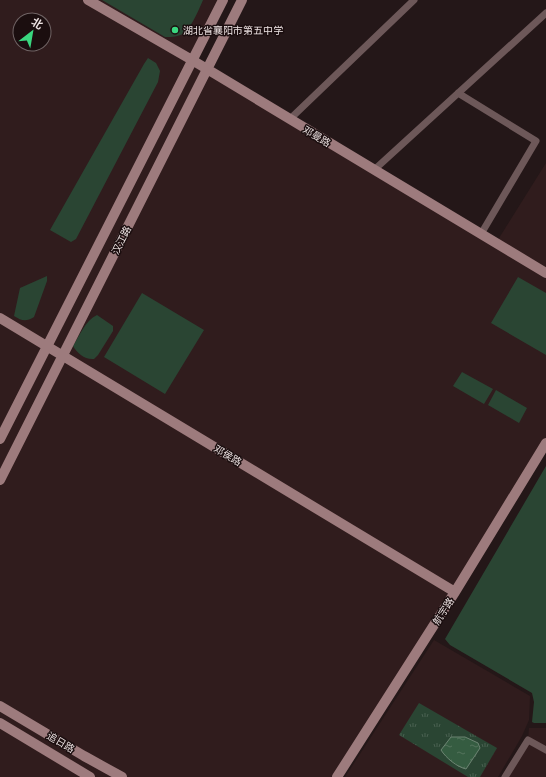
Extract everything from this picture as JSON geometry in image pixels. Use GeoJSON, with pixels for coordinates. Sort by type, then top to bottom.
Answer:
{"type":"FeatureCollection","features":[{"type":"Feature","properties":{"kind":"street","name":"邓曼路"},"geometry":{"type":"LineString","coordinates":[[88,0],[192,60],[546,273]]}},
{"type":"Feature","properties":{"kind":"street","name":"汉江路"},"geometry":{"type":"LineString","coordinates":[[0,439],[223,0]]}},
{"type":"Feature","properties":{"kind":"street","name":"汉江路"},"geometry":{"type":"LineString","coordinates":[[0,480],[242,0]]}},
{"type":"Feature","properties":{"kind":"street"},"geometry":{"type":"LineString","coordinates":[[290,119],[414,0]]}},
{"type":"Feature","properties":{"kind":"street"},"geometry":{"type":"LineString","coordinates":[[374,170],[546,13]]}},
{"type":"Feature","properties":{"kind":"street"},"geometry":{"type":"LineString","coordinates":[[458,93],[536,141],[481,234]]}},
{"type":"Feature","properties":{"kind":"street","name":"邓侯路"},"geometry":{"type":"LineString","coordinates":[[0,318],[455,592]]}},
{"type":"Feature","properties":{"kind":"street","name":"航宇路"},"geometry":{"type":"LineString","coordinates":[[337,777],[455,592],[546,443]]}},
{"type":"Feature","properties":{"kind":"street","name":"追日路"},"geometry":{"type":"LineString","coordinates":[[0,706],[122,777]]}},
{"type":"Feature","properties":{"kind":"street","name":"追日路"},"geometry":{"type":"LineString","coordinates":[[0,723],[90,777]]}},
{"type":"Feature","properties":{"kind":"street"},"geometry":{"type":"LineString","coordinates":[[505,777],[528,740],[546,750]]}},
{"type":"Feature","properties":{"kind":"shaded area"},"geometry":{"type":"Polygon","coordinates":[[[0,0],[223,0],[192,60],[496,243],[546,163],[546,443],[337,777],[0,777],[0,0]]]}},
{"type":"Feature","properties":{"kind":"shaded area"},"geometry":{"type":"Polygon","coordinates":[[[434,640],[530,696],[529,720],[522,736],[498,777],[345,777],[434,640]]]}},
{"type":"Feature","properties":{"kind":"shaded area"},"geometry":{"type":"Polygon","coordinates":[[[529,728],[546,728],[546,777],[505,777],[528,740],[529,728]]]}},
{"type":"Feature","properties":{"kind":"green space"},"geometry":{"type":"Polygon","coordinates":[[[102,0],[203,0],[189,28],[184,33],[179,36],[165,37],[102,0]]]}},
{"type":"Feature","properties":{"kind":"green space"},"geometry":{"type":"Polygon","coordinates":[[[148,58],[156,63],[160,71],[158,82],[76,239],[71,242],[50,230],[148,58]]]}},
{"type":"Feature","properties":{"kind":"green space"},"geometry":{"type":"Polygon","coordinates":[[[47,276],[47,281],[34,317],[29,320],[24,320],[14,316],[20,288],[47,276]]]}},
{"type":"Feature","properties":{"kind":"green space"},"geometry":{"type":"Polygon","coordinates":[[[518,277],[546,293],[546,355],[491,323],[518,277]]]}},
{"type":"Feature","properties":{"kind":"green space"},"geometry":{"type":"Polygon","coordinates":[[[142,293],[204,330],[165,394],[104,357],[142,293]]]}},
{"type":"Feature","properties":{"kind":"green space"},"geometry":{"type":"Polygon","coordinates":[[[97,315],[113,326],[113,331],[98,355],[94,359],[91,359],[82,356],[73,346],[89,321],[97,315]]]}},
{"type":"Feature","properties":{"kind":"green space"},"geometry":{"type":"Polygon","coordinates":[[[462,372],[493,389],[484,404],[453,386],[462,372]]]}},
{"type":"Feature","properties":{"kind":"green space"},"geometry":{"type":"Polygon","coordinates":[[[496,390],[527,408],[519,423],[488,405],[496,390]]]}},
{"type":"Feature","properties":{"kind":"green space"},"geometry":{"type":"Polygon","coordinates":[[[546,466],[546,723],[534,723],[532,722],[534,702],[532,693],[450,645],[445,639],[546,466]]]}},
{"type":"Feature","properties":{"kind":"green space"},"geometry":{"type":"Polygon","coordinates":[[[419,703],[497,748],[480,777],[468,777],[399,735],[419,703]]]}},
{"type":"Feature","properties":{"kind":"water"},"geometry":{"type":"Polygon","coordinates":[[[451,737],[465,737],[478,743],[480,748],[466,769],[452,762],[441,750],[451,737]]]}},
{"type":"Feature","properties":{"kind":"place","name":"湖北省襄阳市第五中学"},"geometry":{"type":"Point","coordinates":[175,30]}}]}
